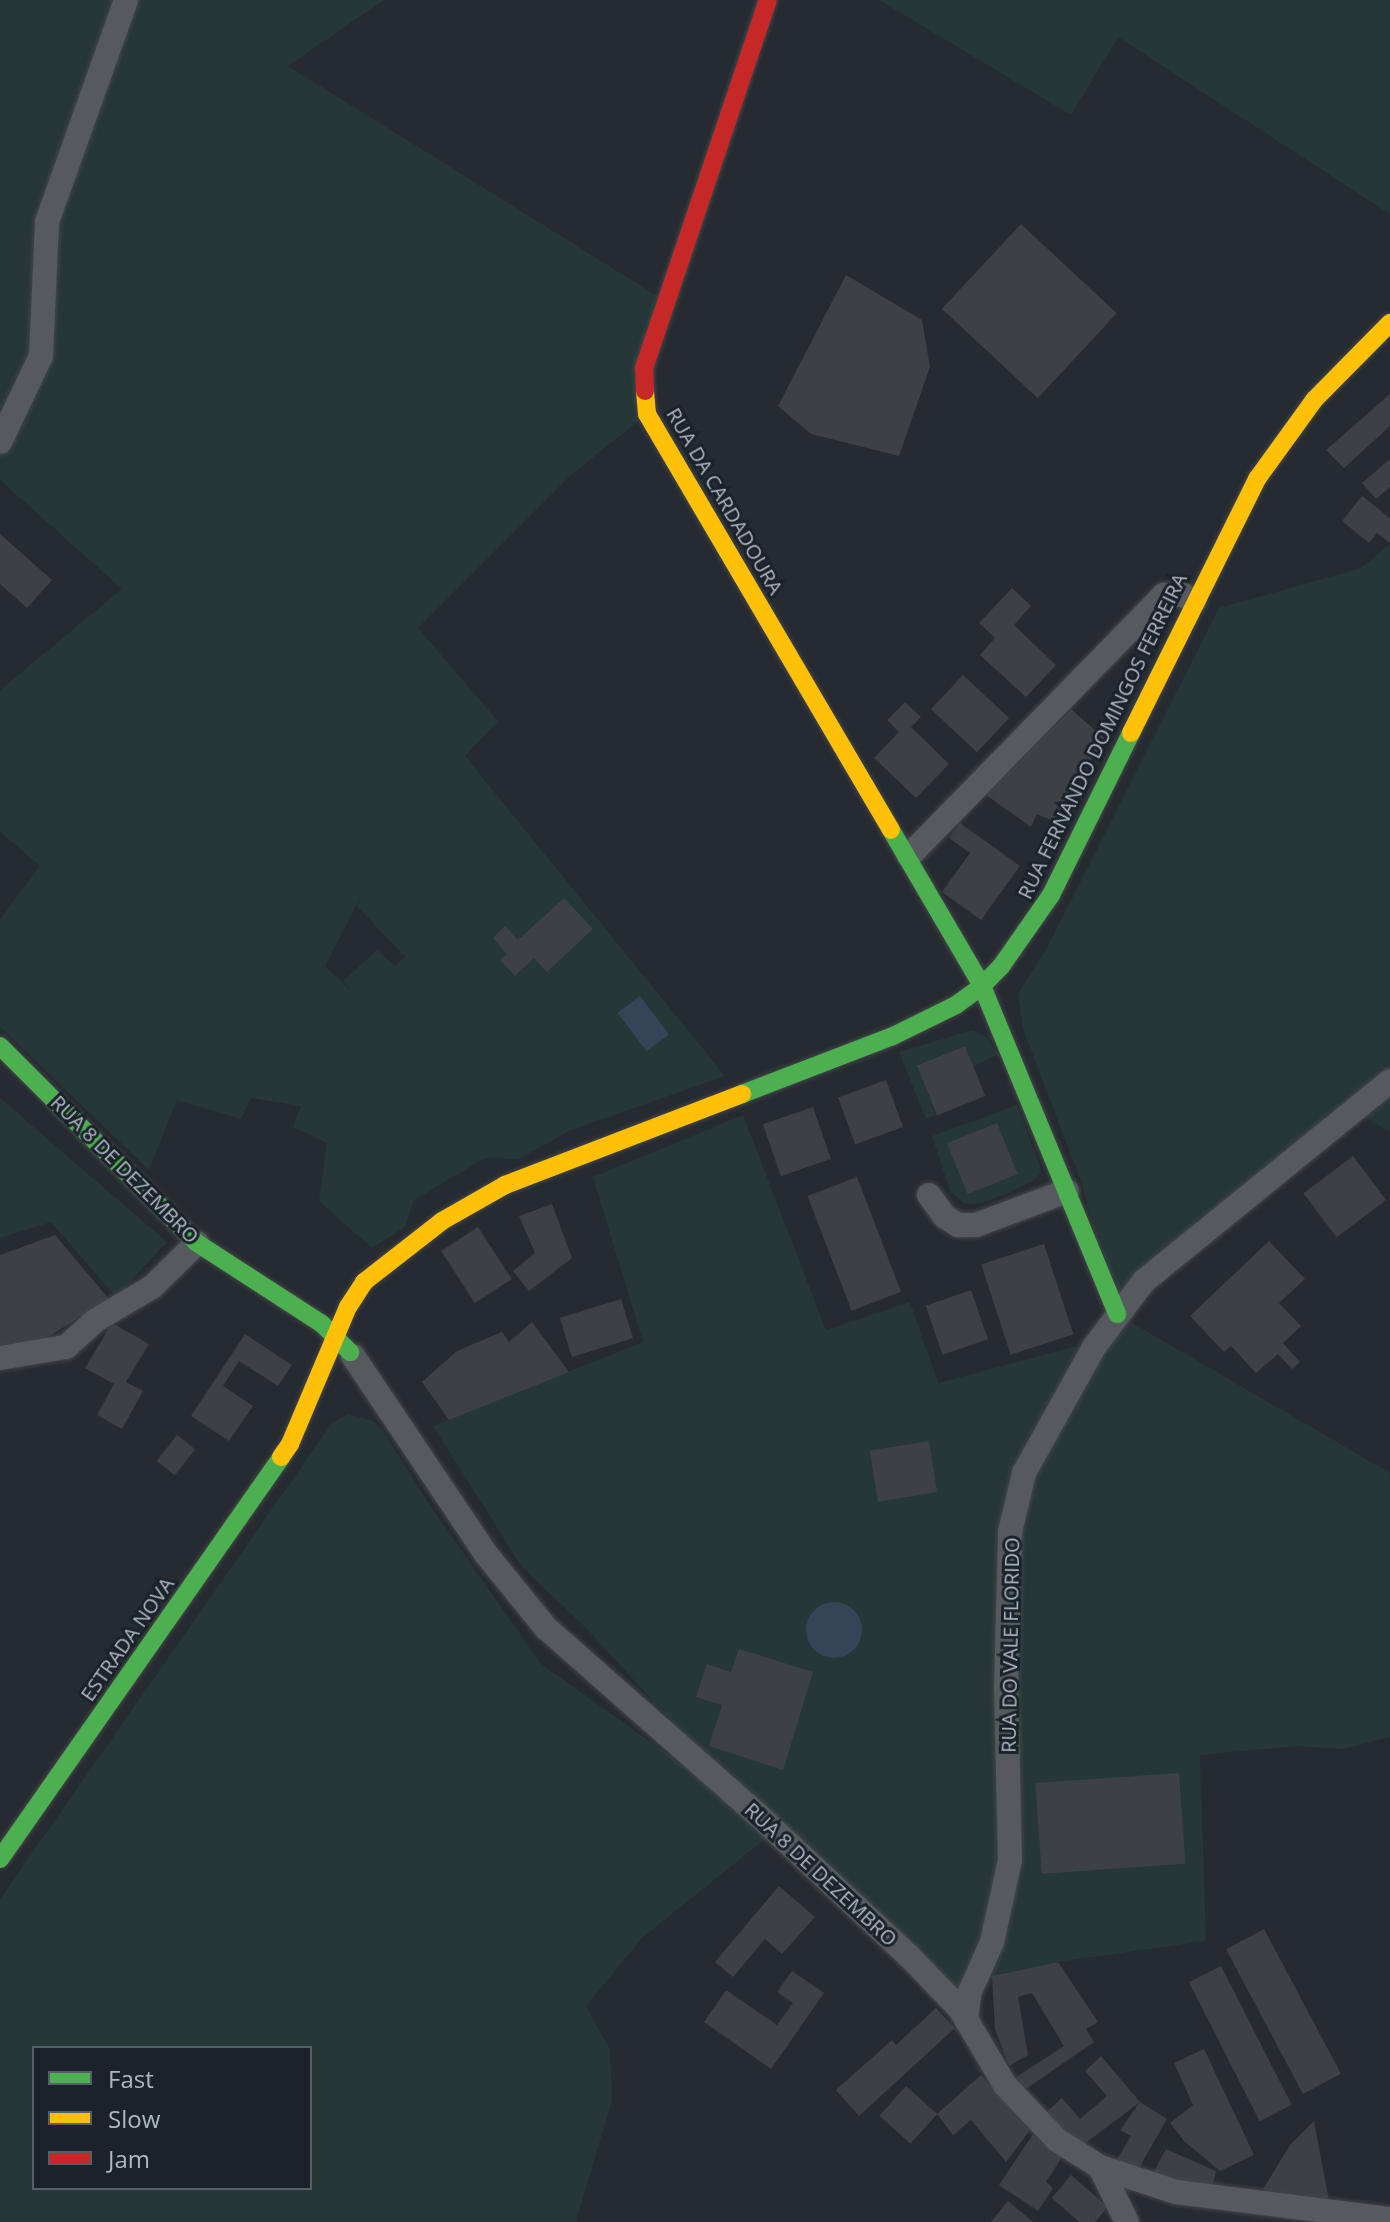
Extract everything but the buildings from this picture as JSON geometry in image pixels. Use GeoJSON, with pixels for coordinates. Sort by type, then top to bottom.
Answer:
{"type":"FeatureCollection","features":[{"type":"Feature","properties":{"kind":"street"},"geometry":{"type":"LineString","coordinates":[[0,442],[41,356],[47,222],[126,0]]}},
{"type":"Feature","properties":{"kind":"street","name":"RUA DA CARDADOURA"},"geometry":{"type":"LineString","coordinates":[[768,0],[644,368],[647,414],[851,765],[909,856],[982,986],[1117,1314]]}},
{"type":"Feature","properties":{"kind":"street","name":"RUA FERNANDO DOMINGOS FERREIRA"},"geometry":{"type":"LineString","coordinates":[[344,1347],[355,1294],[364,1282],[442,1221],[505,1185],[893,1036],[956,1005],[982,986],[1018,943],[1051,895],[1257,479],[1287,434],[1339,372],[1390,323]]}},
{"type":"Feature","properties":{"kind":"street"},"geometry":{"type":"LineString","coordinates":[[909,856],[1164,595],[1183,595],[1194,601]]}},
{"type":"Feature","properties":{"kind":"street","name":"RUA 8 DE DEZEMBRO"},"geometry":{"type":"LineString","coordinates":[[0,1046],[197,1243],[322,1324],[344,1347],[486,1554],[546,1628],[766,1822],[909,1956],[966,2020],[1005,2085],[1057,2140],[1100,2167],[1176,2192],[1286,2215],[1390,2219]]}},
{"type":"Feature","properties":{"kind":"street","name":"RUA DO VALE FLORIDO"},"geometry":{"type":"LineString","coordinates":[[966,2020],[969,1994],[992,1942],[1010,1860],[1006,1688],[1010,1532],[1024,1473],[1069,1388],[1117,1314],[1144,1281],[1390,1081]]}},
{"type":"Feature","properties":{"kind":"street"},"geometry":{"type":"LineString","coordinates":[[929,1195],[944,1216],[958,1225],[976,1225],[1067,1191]]}},
{"type":"Feature","properties":{"kind":"street"},"geometry":{"type":"LineString","coordinates":[[0,1358],[66,1347],[96,1320],[152,1287],[197,1243]]}},
{"type":"Feature","properties":{"kind":"street","name":"RUA FERNANDO DOMINGOS FERREIRA"},"geometry":{"type":"LineString","coordinates":[[344,1347],[363,1323],[389,1263]]}},
{"type":"Feature","properties":{"kind":"street"},"geometry":{"type":"LineString","coordinates":[[341,1383],[344,1347]]}},
{"type":"Feature","properties":{"kind":"street","name":"ESTRADA NOVA"},"geometry":{"type":"LineString","coordinates":[[0,1859],[290,1444],[344,1347]]}},
{"type":"Feature","properties":{"kind":"street","name":"ESTRADA NOVA"},"geometry":{"type":"LineString","coordinates":[[290,1444],[324,1413]]}},
{"type":"Feature","properties":{"kind":"street"},"geometry":{"type":"LineString","coordinates":[[1100,2167],[1127,2222]]}},
{"type":"Feature","properties":{"kind":"shaded area"},"geometry":{"type":"Polygon","coordinates":[[[0,0],[384,0],[288,66],[667,302],[647,414],[571,475],[418,628],[498,721],[465,756],[725,1076],[569,1131],[519,1159],[485,1158],[414,1200],[405,1227],[372,1248],[319,1201],[327,1143],[293,1127],[301,1106],[251,1098],[241,1119],[177,1100],[149,1170],[0,1027],[0,919],[40,866],[0,832],[0,690],[122,589],[0,480],[0,0]],[[363,892],[325,966],[354,993],[343,981],[377,950],[395,966],[405,957],[357,906],[363,892]]]}},
{"type":"Feature","properties":{"kind":"shaded area"},"geometry":{"type":"Polygon","coordinates":[[[879,0],[1390,0],[1390,214],[1118,37],[1071,115],[879,0]]]}},
{"type":"Feature","properties":{"kind":"shaded area"},"geometry":{"type":"Polygon","coordinates":[[[1390,544],[1390,1132],[1353,1111],[1117,1314],[1081,1181],[1023,1029],[1018,994],[1049,944],[1219,608],[1361,568],[1390,544]]]}},
{"type":"Feature","properties":{"kind":"shaded area"},"geometry":{"type":"Polygon","coordinates":[[[973,1030],[987,1037],[998,1055],[973,1066],[965,1046],[917,1065],[936,1115],[926,1119],[899,1052],[973,1030]]]}},
{"type":"Feature","properties":{"kind":"shaded area"},"geometry":{"type":"Polygon","coordinates":[[[0,1098],[167,1242],[116,1297],[51,1222],[0,1238],[0,1098]]]}},
{"type":"Feature","properties":{"kind":"shaded area"},"geometry":{"type":"Polygon","coordinates":[[[1017,1105],[1042,1172],[1033,1181],[1003,1195],[982,1203],[965,1204],[950,1191],[932,1136],[1017,1105]]]}},
{"type":"Feature","properties":{"kind":"shaded area"},"geometry":{"type":"Polygon","coordinates":[[[743,1115],[826,1330],[910,1302],[938,1383],[1073,1347],[1094,1347],[1117,1314],[1390,1473],[1390,1737],[1343,1749],[1297,1746],[1200,1755],[1206,1941],[1058,1962],[992,1976],[979,1973],[960,2009],[775,1831],[643,1937],[586,2006],[610,2050],[612,2100],[576,2222],[0,2222],[0,1899],[332,1423],[348,1414],[371,1420],[382,1429],[430,1505],[540,1663],[767,1825],[587,1629],[522,1567],[433,1426],[643,1342],[593,1177],[743,1115]]]}},
{"type":"Feature","properties":{"kind":"water"},"geometry":{"type":"Polygon","coordinates":[[[640,996],[669,1034],[647,1051],[618,1013],[640,996]]]}},
{"type":"Feature","properties":{"kind":"water"},"geometry":{"type":"Polygon","coordinates":[[[834,1602],[854,1610],[862,1630],[854,1650],[834,1658],[814,1650],[806,1630],[814,1610],[834,1602]]]}},
{"type":"Feature","properties":{"kind":"traffic: fast"},"geometry":{"type":"LineString","coordinates":[[742,1094],[893,1036],[956,1005],[982,986],[1002,965],[1051,895],[1131,733]]}},
{"type":"Feature","properties":{"kind":"traffic: fast"},"geometry":{"type":"LineString","coordinates":[[891,830],[982,986],[1117,1314]]}},
{"type":"Feature","properties":{"kind":"traffic: fast"},"geometry":{"type":"LineString","coordinates":[[0,1046],[197,1243],[322,1324],[350,1352]]}},
{"type":"Feature","properties":{"kind":"traffic: fast"},"geometry":{"type":"LineString","coordinates":[[0,1859],[281,1457]]}},
{"type":"Feature","properties":{"kind":"traffic: slow"},"geometry":{"type":"LineString","coordinates":[[1131,733],[1257,479],[1315,399],[1390,323]]}},
{"type":"Feature","properties":{"kind":"traffic: slow"},"geometry":{"type":"LineString","coordinates":[[645,391],[647,414],[891,830]]}},
{"type":"Feature","properties":{"kind":"traffic: slow"},"geometry":{"type":"LineString","coordinates":[[281,1457],[290,1444],[348,1307],[364,1282],[442,1221],[505,1185],[742,1094]]}},
{"type":"Feature","properties":{"kind":"traffic: jam"},"geometry":{"type":"LineString","coordinates":[[645,391],[644,368],[768,0]]}}]}
